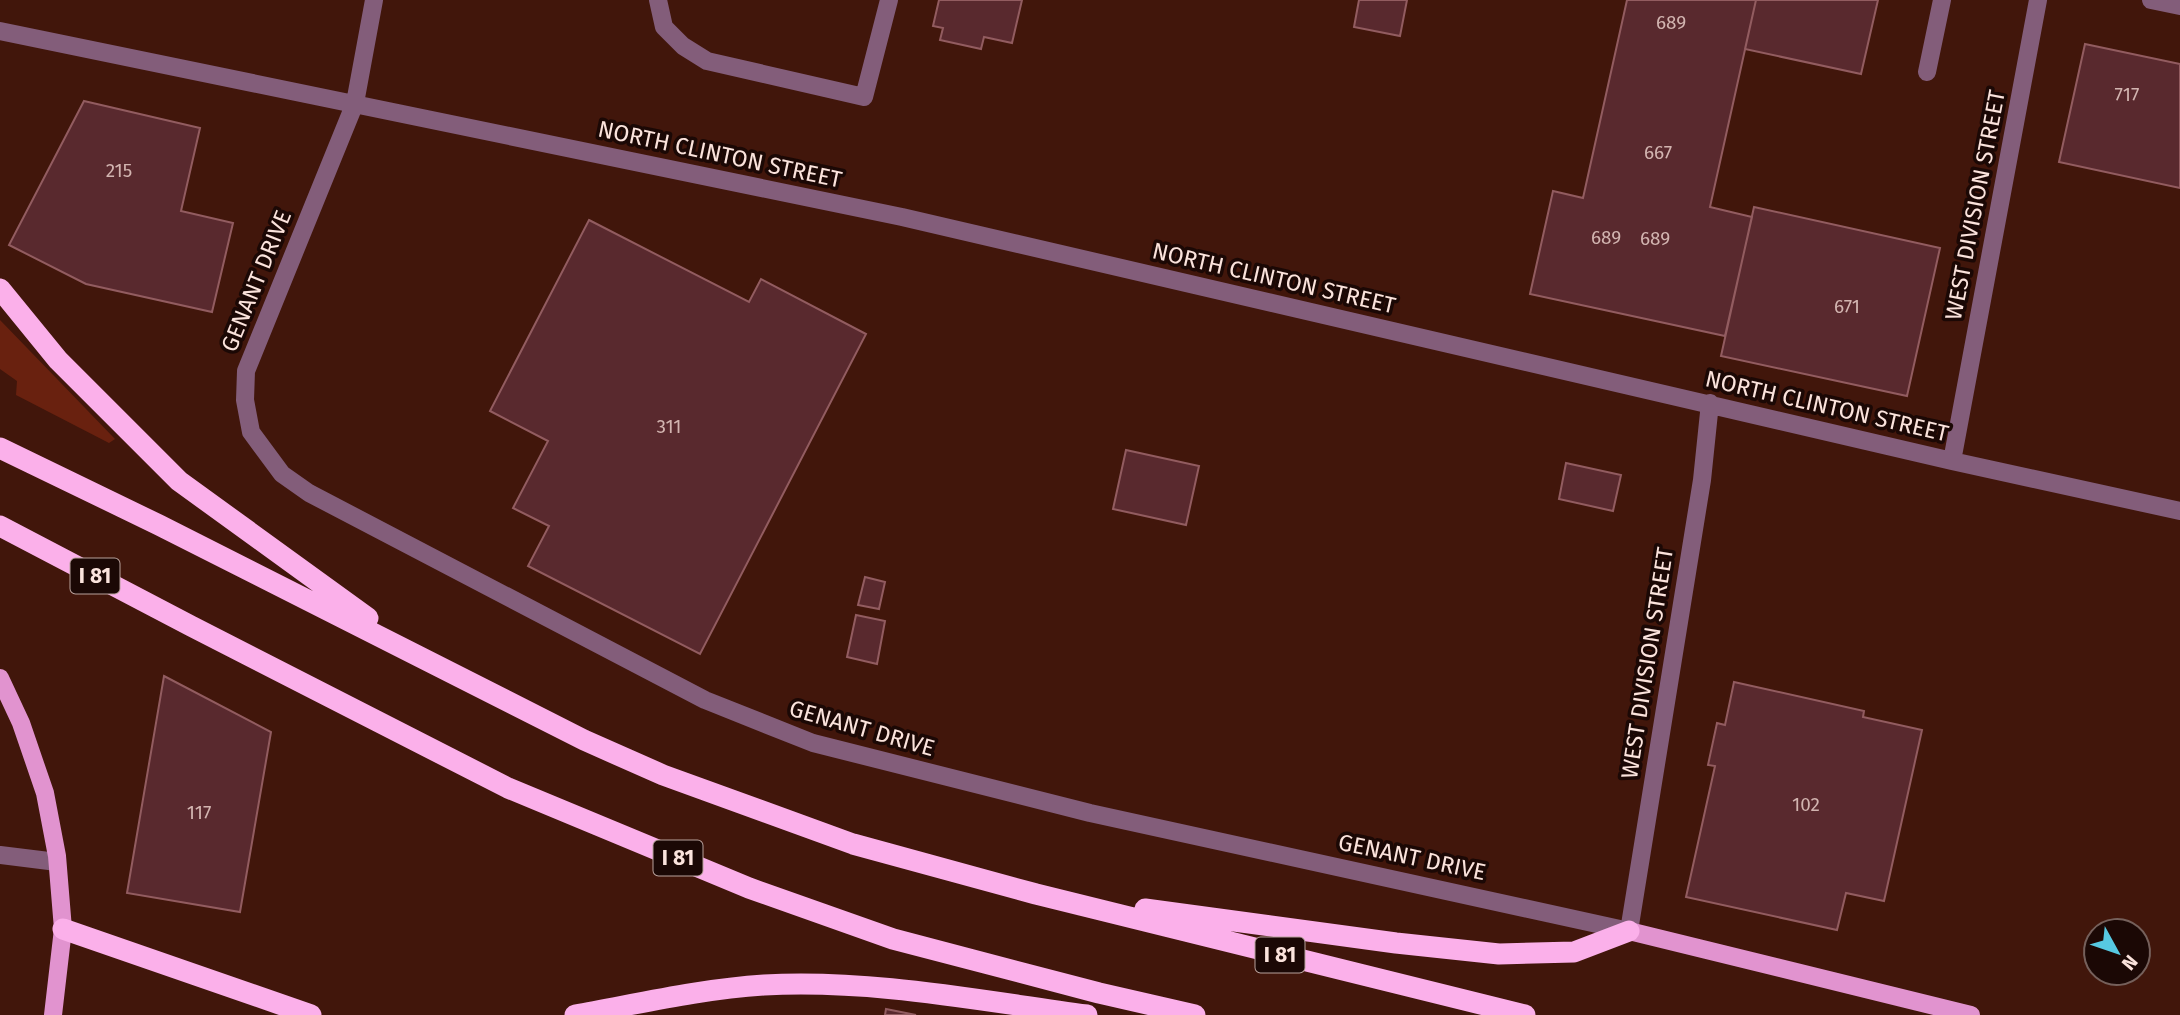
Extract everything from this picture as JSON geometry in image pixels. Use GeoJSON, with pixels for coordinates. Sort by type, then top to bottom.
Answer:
{"type":"FeatureCollection","features":[{"type":"Feature","properties":{"kind":"highway"},"geometry":{"type":"LineString","coordinates":[[0,289],[58,360],[179,481],[303,573],[430,661]]}},
{"type":"Feature","properties":{"kind":"highway","name":"I 81"},"geometry":{"type":"LineString","coordinates":[[0,448],[159,524],[584,740],[663,775],[853,844],[1035,894],[1525,1015]]}},
{"type":"Feature","properties":{"kind":"highway","name":"I 81"},"geometry":{"type":"LineString","coordinates":[[0,526],[508,788],[749,888],[893,939],[1195,1015]]}},
{"type":"Feature","properties":{"kind":"highway"},"geometry":{"type":"LineString","coordinates":[[1035,894],[1396,943],[1499,954],[1574,952],[1629,931]]}},
{"type":"Feature","properties":{"kind":"highway"},"geometry":{"type":"LineString","coordinates":[[63,929],[311,1015]]}},
{"type":"Feature","properties":{"kind":"highway"},"geometry":{"type":"LineString","coordinates":[[575,1015],[686,995],[764,985],[864,986],[1087,1015]]}},
{"type":"Feature","properties":{"kind":"highway"},"geometry":{"type":"LineString","coordinates":[[657,1015],[686,995]]}},
{"type":"Feature","properties":{"kind":"main road"},"geometry":{"type":"LineString","coordinates":[[0,678],[21,723],[46,793],[57,862],[63,929],[53,1015]]}},
{"type":"Feature","properties":{"kind":"main road","name":"GENANT DRIVE"},"geometry":{"type":"LineString","coordinates":[[1629,931],[1971,1015]]}},
{"type":"Feature","properties":{"kind":"street","name":"GENANT DRIVE"},"geometry":{"type":"LineString","coordinates":[[374,0],[355,103],[246,371],[245,400],[251,432],[282,474],[309,493],[705,700],[813,743],[1090,813],[1629,931]]}},
{"type":"Feature","properties":{"kind":"street"},"geometry":{"type":"LineString","coordinates":[[658,0],[664,27],[683,46],[707,61],[864,97],[889,0]]}},
{"type":"Feature","properties":{"kind":"street"},"geometry":{"type":"LineString","coordinates":[[1927,72],[1942,0]]}},
{"type":"Feature","properties":{"kind":"street","name":"WEST DIVISION STREET"},"geometry":{"type":"LineString","coordinates":[[1952,461],[2038,0]]}},
{"type":"Feature","properties":{"kind":"street"},"geometry":{"type":"LineString","coordinates":[[2151,0],[2180,6]]}},
{"type":"Feature","properties":{"kind":"street","name":"NORTH CLINTON STREET"},"geometry":{"type":"LineString","coordinates":[[0,30],[902,217],[1952,461],[2180,511]]}},
{"type":"Feature","properties":{"kind":"street","name":"WEST DIVISION STREET"},"geometry":{"type":"LineString","coordinates":[[1629,931],[1702,480],[1710,403]]}},
{"type":"Feature","properties":{"kind":"street"},"geometry":{"type":"LineString","coordinates":[[0,855],[57,862]]}},
{"type":"Feature","properties":{"kind":"shaded area"},"geometry":{"type":"Polygon","coordinates":[[[0,320],[115,439],[109,443],[16,395],[17,381],[0,369],[0,320]]]}},
{"type":"Feature","properties":{"kind":"building"},"geometry":{"type":"Polygon","coordinates":[[[939,0],[1022,0],[1012,43],[984,37],[981,49],[940,40],[943,28],[933,26],[939,0]]]}},
{"type":"Feature","properties":{"kind":"building"},"geometry":{"type":"Polygon","coordinates":[[[1359,0],[1407,0],[1400,36],[1354,27],[1359,0]]]}},
{"type":"Feature","properties":{"kind":"building"},"geometry":{"type":"Polygon","coordinates":[[[1627,0],[1756,0],[1710,207],[1752,217],[1725,336],[1530,294],[1553,191],[1583,198],[1627,0]]]}},
{"type":"Feature","properties":{"kind":"building"},"geometry":{"type":"Polygon","coordinates":[[[1756,0],[1878,0],[1861,74],[1745,49],[1756,0]]]}},
{"type":"Feature","properties":{"kind":"building"},"geometry":{"type":"Polygon","coordinates":[[[2085,44],[2180,64],[2180,188],[2059,162],[2085,44]]]}},
{"type":"Feature","properties":{"kind":"building"},"geometry":{"type":"Polygon","coordinates":[[[84,101],[200,128],[181,211],[233,223],[212,312],[86,284],[9,245],[84,101]]]}},
{"type":"Feature","properties":{"kind":"building"},"geometry":{"type":"Polygon","coordinates":[[[1754,207],[1940,248],[1907,396],[1721,356],[1754,207]]]}},
{"type":"Feature","properties":{"kind":"building"},"geometry":{"type":"Polygon","coordinates":[[[589,220],[749,302],[761,279],[866,334],[700,654],[528,566],[549,526],[513,508],[548,441],[490,411],[589,220]]]}},
{"type":"Feature","properties":{"kind":"building"},"geometry":{"type":"Polygon","coordinates":[[[1126,450],[1199,466],[1186,525],[1113,509],[1126,450]]]}},
{"type":"Feature","properties":{"kind":"building"},"geometry":{"type":"Polygon","coordinates":[[[1566,463],[1621,475],[1613,511],[1559,499],[1566,463]]]}},
{"type":"Feature","properties":{"kind":"building"},"geometry":{"type":"Polygon","coordinates":[[[865,577],[885,582],[879,609],[858,605],[865,577]]]}},
{"type":"Feature","properties":{"kind":"building"},"geometry":{"type":"Polygon","coordinates":[[[856,615],[885,621],[877,664],[847,657],[856,615]]]}},
{"type":"Feature","properties":{"kind":"building"},"geometry":{"type":"Polygon","coordinates":[[[164,676],[271,732],[240,912],[127,893],[164,676]]]}},
{"type":"Feature","properties":{"kind":"building"},"geometry":{"type":"Polygon","coordinates":[[[1734,682],[1864,711],[1863,717],[1922,730],[1884,901],[1846,893],[1837,930],[1686,897],[1715,766],[1708,765],[1717,723],[1725,725],[1734,682]]]}},
{"type":"Feature","properties":{"kind":"building"},"geometry":{"type":"Polygon","coordinates":[[[886,1009],[916,1015],[885,1015],[886,1009]]]}}]}
